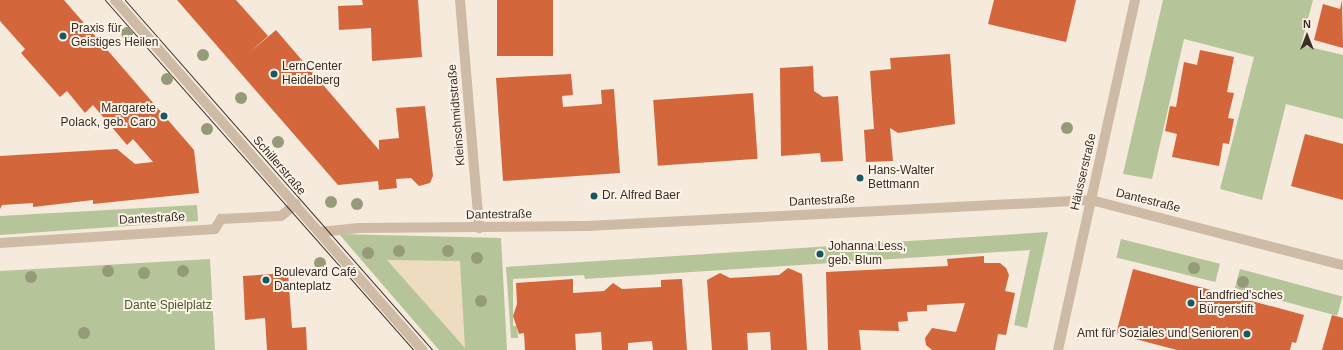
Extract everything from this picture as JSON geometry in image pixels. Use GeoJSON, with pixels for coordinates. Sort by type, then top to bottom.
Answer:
{"type":"FeatureCollection","features":[{"type":"Feature","properties":{"kind":"street","name":"Schillerstraße"},"geometry":{"type":"LineString","coordinates":[[115,0],[423,350]]}},
{"type":"Feature","properties":{"kind":"street","name":"Kleinschmidtstraße"},"geometry":{"type":"LineString","coordinates":[[460,0],[479,228]]}},
{"type":"Feature","properties":{"kind":"street","name":"Häusserstraße"},"geometry":{"type":"LineString","coordinates":[[1058,350],[1135,0]]}},
{"type":"Feature","properties":{"kind":"street","name":"Dantestraße"},"geometry":{"type":"LineString","coordinates":[[319,232],[587,226],[1091,200],[1343,265]]}},
{"type":"Feature","properties":{"kind":"street","name":"Dantestraße"},"geometry":{"type":"LineString","coordinates":[[0,243],[214,229],[220,219],[281,216],[296,204]]}},
{"type":"Feature","properties":{"kind":"green space"},"geometry":{"type":"Polygon","coordinates":[[[1163,0],[1313,0],[1301,45],[1343,55],[1343,119],[1286,104],[1262,200],[1220,189],[1254,57],[1184,39],[1152,179],[1123,174],[1163,0]]]}},
{"type":"Feature","properties":{"kind":"green space"},"geometry":{"type":"Polygon","coordinates":[[[197,205],[198,221],[0,235],[0,216],[197,205]]]}},
{"type":"Feature","properties":{"kind":"green space"},"geometry":{"type":"Polygon","coordinates":[[[1048,232],[1027,328],[1014,325],[1030,250],[585,279],[584,275],[513,279],[513,326],[517,326],[518,338],[511,338],[506,267],[1048,232]]]}},
{"type":"Feature","properties":{"kind":"green space"},"geometry":{"type":"Polygon","coordinates":[[[339,234],[501,238],[507,350],[439,350],[339,234]]]}},
{"type":"Feature","properties":{"kind":"green space"},"geometry":{"type":"Polygon","coordinates":[[[1121,239],[1220,264],[1215,282],[1116,257],[1121,239]]]}},
{"type":"Feature","properties":{"kind":"green space","name":"Dante Spielplatz"},"geometry":{"type":"Polygon","coordinates":[[[210,259],[215,350],[0,350],[0,271],[210,259]]]}},
{"type":"Feature","properties":{"kind":"green space"},"geometry":{"type":"Polygon","coordinates":[[[1240,269],[1342,296],[1337,316],[1235,288],[1240,269]]]}},
{"type":"Feature","properties":{"kind":"shaded area"},"geometry":{"type":"Polygon","coordinates":[[[387,260],[460,261],[465,348],[387,260]]]}},
{"type":"Feature","properties":{"kind":"building"},"geometry":{"type":"Polygon","coordinates":[[[0,0],[64,0],[194,150],[199,193],[93,204],[93,200],[33,207],[33,203],[2,205],[0,209],[0,156],[117,149],[135,164],[153,162],[133,139],[127,145],[93,105],[85,113],[67,91],[60,97],[21,53],[25,49],[0,21],[0,0]]]}},
{"type":"Feature","properties":{"kind":"building"},"geometry":{"type":"Polygon","coordinates":[[[177,0],[236,0],[268,36],[249,53],[276,30],[379,150],[379,140],[399,138],[396,108],[425,106],[433,176],[430,183],[419,186],[411,178],[396,179],[397,188],[379,190],[378,181],[338,185],[177,0]]]}},
{"type":"Feature","properties":{"kind":"building"},"geometry":{"type":"Polygon","coordinates":[[[362,0],[418,0],[422,57],[372,61],[371,28],[339,30],[338,6],[363,5],[362,0]]]}},
{"type":"Feature","properties":{"kind":"building"},"geometry":{"type":"Polygon","coordinates":[[[497,0],[553,0],[553,56],[497,56],[497,0]]]}},
{"type":"Feature","properties":{"kind":"building"},"geometry":{"type":"Polygon","coordinates":[[[994,0],[1076,0],[1066,42],[988,24],[994,0]]]}},
{"type":"Feature","properties":{"kind":"building"},"geometry":{"type":"Polygon","coordinates":[[[1342,0],[1343,48],[1314,40],[1323,4],[1340,9],[1342,0]]]}},
{"type":"Feature","properties":{"kind":"building"},"geometry":{"type":"Polygon","coordinates":[[[1200,50],[1234,57],[1227,92],[1234,93],[1228,118],[1234,119],[1229,144],[1223,143],[1219,166],[1172,157],[1177,134],[1165,131],[1170,106],[1176,107],[1184,62],[1197,65],[1200,50]]]}},
{"type":"Feature","properties":{"kind":"building"},"geometry":{"type":"Polygon","coordinates":[[[950,54],[955,124],[898,133],[890,128],[893,161],[866,162],[864,130],[874,129],[870,71],[891,69],[890,58],[950,54]]]}},
{"type":"Feature","properties":{"kind":"building"},"geometry":{"type":"Polygon","coordinates":[[[813,66],[814,91],[823,97],[838,96],[843,161],[821,162],[820,153],[781,156],[780,68],[813,66]]]}},
{"type":"Feature","properties":{"kind":"building"},"geometry":{"type":"Polygon","coordinates":[[[571,74],[573,95],[562,96],[563,107],[602,104],[601,90],[614,89],[620,173],[503,181],[496,78],[571,74]]]}},
{"type":"Feature","properties":{"kind":"building"},"geometry":{"type":"Polygon","coordinates":[[[753,93],[758,159],[658,166],[653,100],[753,93]]]}},
{"type":"Feature","properties":{"kind":"building"},"geometry":{"type":"Polygon","coordinates":[[[1305,134],[1343,144],[1343,200],[1291,186],[1305,134]]]}},
{"type":"Feature","properties":{"kind":"building"},"geometry":{"type":"Polygon","coordinates":[[[984,256],[984,263],[1000,263],[1006,268],[1009,275],[1005,291],[1015,293],[1006,335],[998,334],[995,350],[932,350],[926,345],[925,338],[932,328],[956,332],[965,303],[927,305],[927,311],[907,312],[908,321],[898,322],[899,331],[859,330],[861,350],[828,350],[826,272],[948,266],[947,259],[984,256]]]}},
{"type":"Feature","properties":{"kind":"building"},"geometry":{"type":"Polygon","coordinates":[[[788,268],[802,274],[807,350],[771,350],[770,332],[747,333],[748,350],[712,350],[707,280],[720,273],[730,278],[779,275],[788,268]]]}},
{"type":"Feature","properties":{"kind":"building","name":"Landfried'sches Bürgerstift"},"geometry":{"type":"Polygon","coordinates":[[[1133,269],[1304,315],[1296,343],[1292,342],[1290,350],[1177,350],[1116,334],[1133,269]]]}},
{"type":"Feature","properties":{"kind":"building"},"geometry":{"type":"Polygon","coordinates":[[[288,273],[292,328],[306,327],[307,350],[267,350],[265,318],[245,320],[243,276],[288,273]]]}},
{"type":"Feature","properties":{"kind":"building"},"geometry":{"type":"Polygon","coordinates":[[[573,279],[573,293],[604,291],[613,283],[622,289],[661,287],[661,280],[682,279],[687,350],[653,350],[652,341],[628,343],[628,350],[602,350],[601,332],[575,334],[576,350],[525,350],[524,333],[519,334],[513,316],[517,304],[516,283],[573,279]]]}},
{"type":"Feature","properties":{"kind":"building"},"geometry":{"type":"Polygon","coordinates":[[[1332,315],[1343,318],[1343,350],[1322,350],[1332,315]]]}},
{"type":"Feature","properties":{"kind":"tram line"},"geometry":{"type":"LineString","coordinates":[[105,0],[414,350]]}},
{"type":"Feature","properties":{"kind":"tram line"},"geometry":{"type":"LineString","coordinates":[[125,0],[432,350]]}},
{"type":"Feature","properties":{"kind":"place","name":"Praxis für Geistiges Heilen"},"geometry":{"type":"Point","coordinates":[63,36]}},
{"type":"Feature","properties":{"kind":"place","name":"LernCenter Heidelberg"},"geometry":{"type":"Point","coordinates":[274,74]}},
{"type":"Feature","properties":{"kind":"place","name":"Margarete Polack, geb. Caro"},"geometry":{"type":"Point","coordinates":[164,116]}},
{"type":"Feature","properties":{"kind":"place","name":"Hans-Walter Bettmann"},"geometry":{"type":"Point","coordinates":[860,178]}},
{"type":"Feature","properties":{"kind":"place","name":"Dr. Alfred Baer"},"geometry":{"type":"Point","coordinates":[594,196]}},
{"type":"Feature","properties":{"kind":"place","name":"Johanna Less, geb. Blum"},"geometry":{"type":"Point","coordinates":[820,254]}},
{"type":"Feature","properties":{"kind":"place","name":"Boulevard Café Danteplatz"},"geometry":{"type":"Point","coordinates":[266,280]}},
{"type":"Feature","properties":{"kind":"place","name":"Landfried'sches Bürgerstift"},"geometry":{"type":"Point","coordinates":[1191,303]}},
{"type":"Feature","properties":{"kind":"place","name":"Amt für Soziales und Senioren"},"geometry":{"type":"Point","coordinates":[1247,334]}}]}
